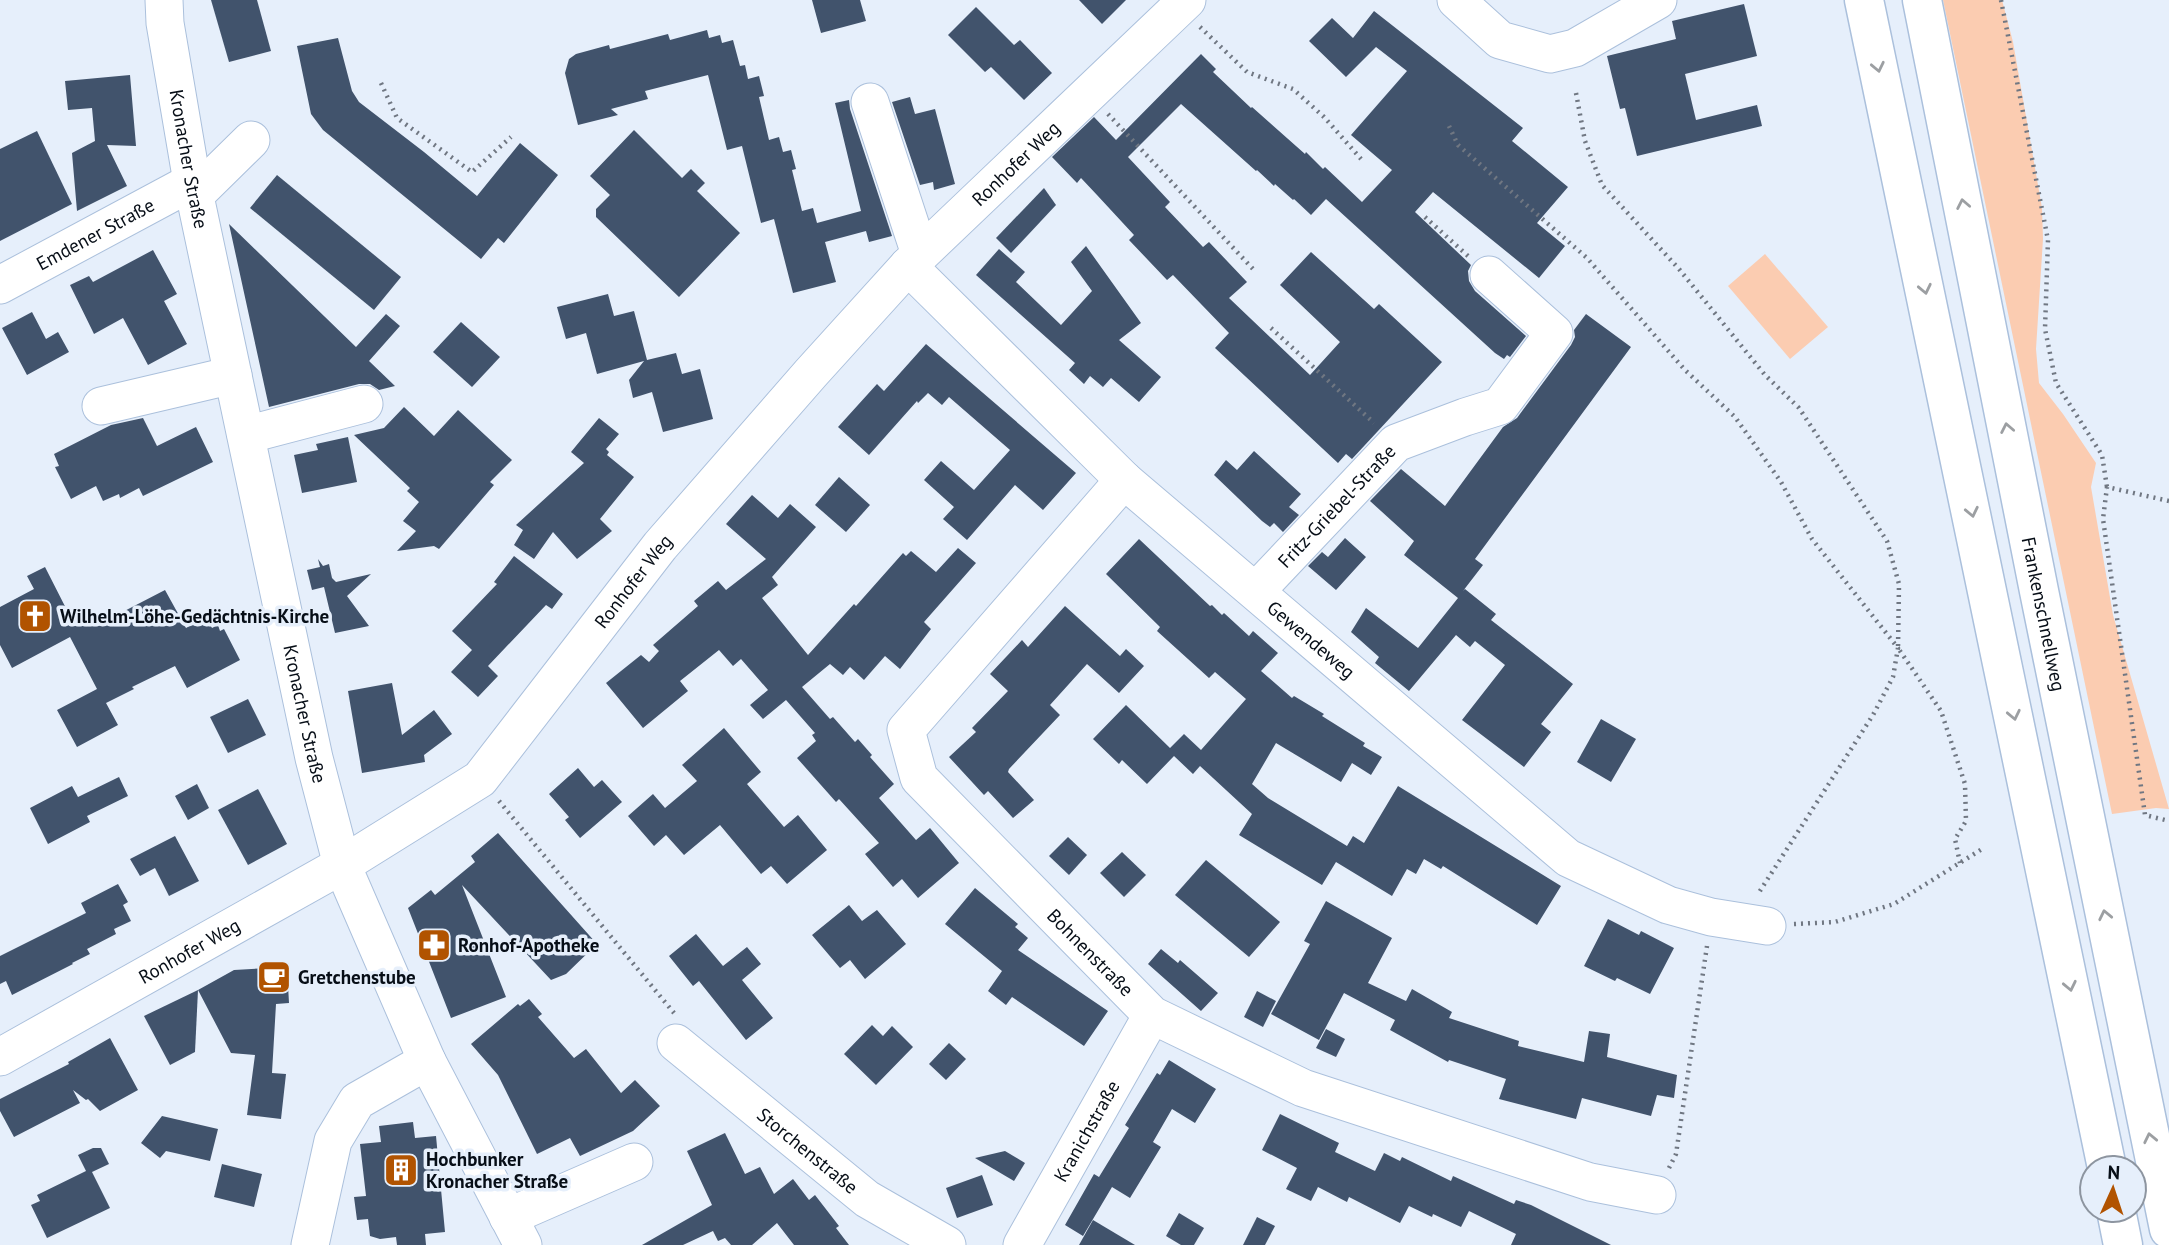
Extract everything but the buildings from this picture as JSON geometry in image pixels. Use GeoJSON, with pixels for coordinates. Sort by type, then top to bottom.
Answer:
{"type":"FeatureCollection","features":[{"type":"Feature","properties":{"kind":"highway"},"geometry":{"type":"LineString","coordinates":[[1864,0],[2104,1154]]}},
{"type":"Feature","properties":{"kind":"highway","name":"Frankenschnellweg"},"geometry":{"type":"LineString","coordinates":[[1922,0],[2169,1229]]}},
{"type":"Feature","properties":{"kind":"highway"},"geometry":{"type":"LineString","coordinates":[[2119,1224],[2123,1245]]}},
{"type":"Feature","properties":{"kind":"street","name":"Kronacher Straße"},"geometry":{"type":"LineString","coordinates":[[164,0],[165,23],[194,189],[314,758],[342,865],[427,1060],[515,1231]]}},
{"type":"Feature","properties":{"kind":"street"},"geometry":{"type":"LineString","coordinates":[[1456,0],[1500,40],[1550,54],[1575,48],[1658,0]]}},
{"type":"Feature","properties":{"kind":"street","name":"Ronhofer Weg"},"geometry":{"type":"LineString","coordinates":[[0,1057],[342,865],[480,779],[660,546],[914,260],[1183,4]]}},
{"type":"Feature","properties":{"kind":"street"},"geometry":{"type":"LineString","coordinates":[[870,102],[914,260]]}},
{"type":"Feature","properties":{"kind":"street","name":"Emdener Straße"},"geometry":{"type":"LineString","coordinates":[[0,285],[194,189],[251,141]]}},
{"type":"Feature","properties":{"kind":"street","name":"Gewendeweg"},"geometry":{"type":"LineString","coordinates":[[914,260],[1124,480],[1568,858],[1668,905],[1740,922]]}},
{"type":"Feature","properties":{"kind":"street","name":"Fritz-Griebel-Straße"},"geometry":{"type":"LineString","coordinates":[[1256,591],[1396,443],[1465,416],[1500,406],[1554,333],[1489,275]]}},
{"type":"Feature","properties":{"kind":"street"},"geometry":{"type":"LineString","coordinates":[[101,406],[233,375]]}},
{"type":"Feature","properties":{"kind":"street"},"geometry":{"type":"LineString","coordinates":[[246,435],[364,404]]}},
{"type":"Feature","properties":{"kind":"street","name":"Bohnenstraße"},"geometry":{"type":"LineString","coordinates":[[1124,480],[906,730],[919,778],[1152,1015],[1303,1088],[1590,1182],[1657,1195]]}},
{"type":"Feature","properties":{"kind":"street","name":"Kranichstraße"},"geometry":{"type":"LineString","coordinates":[[1022,1245],[1152,1015]]}},
{"type":"Feature","properties":{"kind":"street","name":"Storchenstraße"},"geometry":{"type":"LineString","coordinates":[[676,1043],[867,1199],[947,1245]]}},
{"type":"Feature","properties":{"kind":"street"},"geometry":{"type":"LineString","coordinates":[[310,1245],[333,1141],[357,1101],[427,1060]]}},
{"type":"Feature","properties":{"kind":"street"},"geometry":{"type":"LineString","coordinates":[[515,1231],[634,1162]]}},
{"type":"Feature","properties":{"kind":"path"},"geometry":{"type":"LineString","coordinates":[[2001,0],[2048,240],[2045,329],[2056,383],[2102,455],[2107,486],[2103,519],[2146,815],[2169,821]]}},
{"type":"Feature","properties":{"kind":"path"},"geometry":{"type":"LineString","coordinates":[[1183,4],[1247,72],[1293,89],[1324,117],[1361,159]]}},
{"type":"Feature","properties":{"kind":"path"},"geometry":{"type":"LineString","coordinates":[[381,83],[397,118],[472,173],[511,137]]}},
{"type":"Feature","properties":{"kind":"path"},"geometry":{"type":"LineString","coordinates":[[1088,92],[1253,269]]}},
{"type":"Feature","properties":{"kind":"path"},"geometry":{"type":"LineString","coordinates":[[1576,93],[1585,141],[1602,185],[1679,269],[1765,375],[1799,408],[1886,541],[1899,584],[1898,648],[1893,677],[1873,715],[1740,922],[1675,1154],[1657,1195]]}},
{"type":"Feature","properties":{"kind":"path"},"geometry":{"type":"LineString","coordinates":[[1449,126],[1458,145],[1587,258],[1685,370],[1735,417],[1781,482],[1812,539],[1898,648],[1941,711],[1965,784],[1966,821],[1955,839],[1960,863]]}},
{"type":"Feature","properties":{"kind":"path"},"geometry":{"type":"LineString","coordinates":[[1425,217],[1489,275]]}},
{"type":"Feature","properties":{"kind":"path"},"geometry":{"type":"LineString","coordinates":[[1272,328],[1396,443]]}},
{"type":"Feature","properties":{"kind":"path"},"geometry":{"type":"LineString","coordinates":[[2107,486],[2169,501]]}},
{"type":"Feature","properties":{"kind":"path"},"geometry":{"type":"LineString","coordinates":[[480,779],[677,1016],[676,1043]]}},
{"type":"Feature","properties":{"kind":"path"},"geometry":{"type":"LineString","coordinates":[[1740,922],[1835,922],[1894,904],[1982,849]]}},
{"type":"Feature","properties":{"kind":"shaded area"},"geometry":{"type":"Polygon","coordinates":[[[1943,0],[2002,0],[2013,42],[2042,208],[2043,239],[2036,349],[2039,383],[2096,463],[2091,487],[2113,615],[2169,809],[2156,808],[2112,814],[1943,0]]]}},
{"type":"Feature","properties":{"kind":"shaded area"},"geometry":{"type":"Polygon","coordinates":[[[1765,254],[1828,327],[1790,359],[1728,286],[1765,254]]]}},
{"type":"Feature","properties":{"kind":"place","name":"Wilhelm-Löhe-Gedächtnis-Kirche"},"geometry":{"type":"Point","coordinates":[35,616]}},
{"type":"Feature","properties":{"kind":"place","name":"Ronhof-Apotheke"},"geometry":{"type":"Point","coordinates":[434,945]}},
{"type":"Feature","properties":{"kind":"place","name":"Gretchenstube"},"geometry":{"type":"Point","coordinates":[274,977]}},
{"type":"Feature","properties":{"kind":"place","name":"Hochbunker Kronacher Straße"},"geometry":{"type":"Point","coordinates":[401,1170]}}]}
